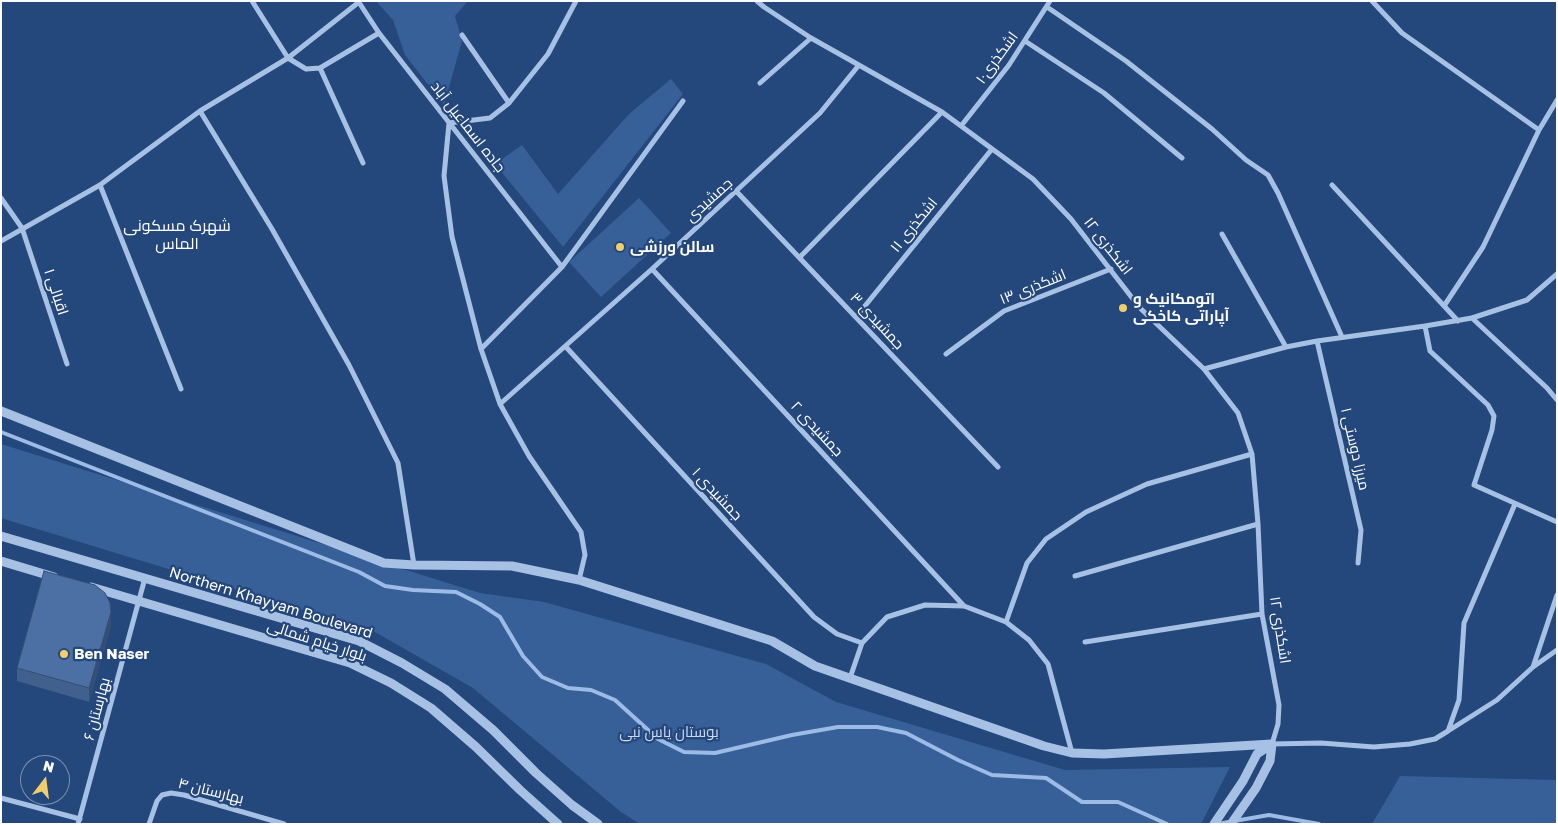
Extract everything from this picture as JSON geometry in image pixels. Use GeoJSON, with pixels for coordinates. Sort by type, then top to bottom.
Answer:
{"type":"FeatureCollection","features":[{"type":"Feature","properties":{"kind":"street"},"geometry":{"type":"LineString","coordinates":[[252,1],[288,58],[306,69],[320,68],[379,33]]}},
{"type":"Feature","properties":{"kind":"street"},"geometry":{"type":"LineString","coordinates":[[576,1],[548,54],[509,103],[490,118],[449,123],[444,176],[451,228],[481,349],[500,404],[529,456],[581,532],[585,554],[579,580]]}},
{"type":"Feature","properties":{"kind":"street","name":"اشکذری ۱۲"},"geometry":{"type":"LineString","coordinates":[[757,1],[811,38],[942,112],[1033,179],[1070,219],[1140,308],[1204,369],[1238,413],[1252,454],[1258,524],[1262,614],[1279,705],[1278,724],[1272,744]]}},
{"type":"Feature","properties":{"kind":"street"},"geometry":{"type":"LineString","coordinates":[[764,7],[769,1]]}},
{"type":"Feature","properties":{"kind":"street"},"geometry":{"type":"LineString","coordinates":[[1372,1],[1402,33],[1538,130]]}},
{"type":"Feature","properties":{"kind":"street"},"geometry":{"type":"LineString","coordinates":[[1,241],[100,185],[200,111],[288,58],[358,2]]}},
{"type":"Feature","properties":{"kind":"street","name":"جاده اسماعیل آباد"},"geometry":{"type":"LineString","coordinates":[[358,2],[379,33],[562,267]]}},
{"type":"Feature","properties":{"kind":"street"},"geometry":{"type":"LineString","coordinates":[[1048,4],[1126,61],[1212,129],[1246,160],[1268,175],[1342,337]]}},
{"type":"Feature","properties":{"kind":"street","name":"اشکذری۱۰"},"geometry":{"type":"LineString","coordinates":[[961,126],[1009,65],[1048,4]]}},
{"type":"Feature","properties":{"kind":"street"},"geometry":{"type":"LineString","coordinates":[[462,34],[509,103]]}},
{"type":"Feature","properties":{"kind":"street"},"geometry":{"type":"LineString","coordinates":[[760,83],[811,38]]}},
{"type":"Feature","properties":{"kind":"street"},"geometry":{"type":"LineString","coordinates":[[1025,41],[1104,93],[1182,158]]}},
{"type":"Feature","properties":{"kind":"street","name":"جمشیدی"},"geometry":{"type":"LineString","coordinates":[[500,404],[566,347],[737,192],[820,113],[859,65]]}},
{"type":"Feature","properties":{"kind":"street"},"geometry":{"type":"LineString","coordinates":[[320,68],[362,163]]}},
{"type":"Feature","properties":{"kind":"street"},"geometry":{"type":"LineString","coordinates":[[1444,306],[1483,247],[1538,130],[1557,100]]}},
{"type":"Feature","properties":{"kind":"street"},"geometry":{"type":"LineString","coordinates":[[481,349],[562,267],[683,101]]}},
{"type":"Feature","properties":{"kind":"street"},"geometry":{"type":"LineString","coordinates":[[200,111],[272,229],[344,356],[398,463],[414,566]]}},
{"type":"Feature","properties":{"kind":"street"},"geometry":{"type":"LineString","coordinates":[[800,257],[942,112]]}},
{"type":"Feature","properties":{"kind":"street","name":"اشکذری ۱۱"},"geometry":{"type":"LineString","coordinates":[[856,317],[992,149]]}},
{"type":"Feature","properties":{"kind":"street"},"geometry":{"type":"LineString","coordinates":[[100,185],[181,389]]}},
{"type":"Feature","properties":{"kind":"street"},"geometry":{"type":"LineString","coordinates":[[1332,185],[1458,320]]}},
{"type":"Feature","properties":{"kind":"street","name":"جمشیدی ۳"},"geometry":{"type":"LineString","coordinates":[[737,192],[998,467]]}},
{"type":"Feature","properties":{"kind":"street","name":"اقبالی ۱"},"geometry":{"type":"LineString","coordinates":[[1,198],[22,228],[66,364]]}},
{"type":"Feature","properties":{"kind":"street"},"geometry":{"type":"LineString","coordinates":[[1222,234],[1286,347]]}},
{"type":"Feature","properties":{"kind":"street","name":"اشکذری ۱۳"},"geometry":{"type":"LineString","coordinates":[[946,354],[1004,311],[1111,269]]}},
{"type":"Feature","properties":{"kind":"street","name":"جمشیدی ۲"},"geometry":{"type":"LineString","coordinates":[[652,270],[964,606]]}},
{"type":"Feature","properties":{"kind":"street"},"geometry":{"type":"LineString","coordinates":[[1204,369],[1286,347],[1317,341],[1472,318],[1527,300],[1557,274]]}},
{"type":"Feature","properties":{"kind":"street"},"geometry":{"type":"LineString","coordinates":[[1472,318],[1557,400]]}},
{"type":"Feature","properties":{"kind":"street"},"geometry":{"type":"LineString","coordinates":[[1425,326],[1430,351],[1488,405],[1494,416],[1492,430],[1474,485],[1557,522]]}},
{"type":"Feature","properties":{"kind":"street","name":"میرزا دوستی ۱"},"geometry":{"type":"LineString","coordinates":[[1317,341],[1361,530],[1358,564]]}},
{"type":"Feature","properties":{"kind":"street","name":"جمشیدی ۱"},"geometry":{"type":"LineString","coordinates":[[566,347],[814,617],[837,634],[862,643]]}},
{"type":"Feature","properties":{"kind":"street"},"geometry":{"type":"LineString","coordinates":[[1,411],[384,562],[414,566],[512,566],[579,580],[772,641],[815,666],[998,731],[1072,753],[1104,754],[1321,743],[1374,747],[1410,744],[1435,739],[1497,700],[1533,667],[1557,650]]}},
{"type":"Feature","properties":{"kind":"street"},"geometry":{"type":"LineString","coordinates":[[1006,622],[1027,563],[1046,539],[1086,512],[1147,484],[1252,454]]}},
{"type":"Feature","properties":{"kind":"street"},"geometry":{"type":"LineString","coordinates":[[1448,731],[1458,700],[1464,623],[1515,504]]}},
{"type":"Feature","properties":{"kind":"street"},"geometry":{"type":"LineString","coordinates":[[1075,576],[1258,524]]}},
{"type":"Feature","properties":{"kind":"street","name":"Northern Khayyam Boulevard"},"geometry":{"type":"LineString","coordinates":[[1,536],[358,641],[402,663],[445,689],[493,730],[536,773],[572,805],[598,824]]}},
{"type":"Feature","properties":{"kind":"street"},"geometry":{"type":"LineString","coordinates":[[1,561],[65,580]]}},
{"type":"Feature","properties":{"kind":"street","name":"بهارستان ۶"},"geometry":{"type":"LineString","coordinates":[[79,821],[145,578]]}},
{"type":"Feature","properties":{"kind":"street"},"geometry":{"type":"LineString","coordinates":[[84,585],[139,601]]}},
{"type":"Feature","properties":{"kind":"street"},"geometry":{"type":"LineString","coordinates":[[1533,667],[1557,595]]}},
{"type":"Feature","properties":{"kind":"street","name":"بلوار خیام شمالی"},"geometry":{"type":"LineString","coordinates":[[139,601],[350,663],[391,683],[431,708],[476,747],[558,824]]}},
{"type":"Feature","properties":{"kind":"street"},"geometry":{"type":"LineString","coordinates":[[850,678],[862,643],[887,616],[925,605],[964,606],[1006,622],[1029,640],[1048,664],[1072,753]]}},
{"type":"Feature","properties":{"kind":"street"},"geometry":{"type":"LineString","coordinates":[[1085,642],[1262,614]]}},
{"type":"Feature","properties":{"kind":"street"},"geometry":{"type":"LineString","coordinates":[[1214,824],[1243,781],[1257,754],[1272,744]]}},
{"type":"Feature","properties":{"kind":"street"},"geometry":{"type":"LineString","coordinates":[[1231,824],[1256,788],[1270,761],[1272,744]]}},
{"type":"Feature","properties":{"kind":"street","name":"بهارستان ۴"},"geometry":{"type":"LineString","coordinates":[[149,824],[157,801],[162,795],[171,793],[184,795],[284,824]]}},
{"type":"Feature","properties":{"kind":"street"},"geometry":{"type":"LineString","coordinates":[[1,798],[79,821]]}},
{"type":"Feature","properties":{"kind":"green space"},"geometry":{"type":"Polygon","coordinates":[[[376,1],[468,1],[455,16],[462,41],[444,105],[405,55],[393,20],[376,1]]]}},
{"type":"Feature","properties":{"kind":"green space"},"geometry":{"type":"Polygon","coordinates":[[[671,79],[683,94],[563,247],[495,164],[522,145],[558,194],[629,114],[671,79]]]}},
{"type":"Feature","properties":{"kind":"green space","name":"سالن ورزشی"},"geometry":{"type":"Polygon","coordinates":[[[639,198],[671,233],[601,297],[569,262],[639,198]]]}},
{"type":"Feature","properties":{"kind":"green space","name":"بوستان یاس نبی"},"geometry":{"type":"Polygon","coordinates":[[[1,444],[480,593],[544,602],[766,664],[836,702],[1065,770],[1230,767],[1201,824],[640,824],[621,812],[473,688],[375,632],[1,518],[1,444]]]}},
{"type":"Feature","properties":{"kind":"green space"},"geometry":{"type":"Polygon","coordinates":[[[1400,776],[1557,780],[1557,824],[1372,824],[1400,776]]]}},
{"type":"Feature","properties":{"kind":"building","name":"Ben Naser"},"geometry":{"type":"Polygon","coordinates":[[[44,571],[95,585],[105,593],[110,603],[111,612],[89,688],[17,668],[44,571]]]}},
{"type":"Feature","properties":{"kind":"waterway"},"geometry":{"type":"LineString","coordinates":[[1,432],[359,572],[385,586],[413,590],[456,592],[500,617],[523,656],[542,677],[568,688],[591,690],[615,700],[658,739],[684,752],[715,753],[792,735],[838,727],[877,727],[906,733],[992,775],[1046,778],[1082,802],[1118,802],[1167,824]]}},
{"type":"Feature","properties":{"kind":"waterway"},"geometry":{"type":"LineString","coordinates":[[1217,824],[1269,815],[1319,824]]}},
{"type":"Feature","properties":{"kind":"place","name":"سالن ورزشی"},"geometry":{"type":"Point","coordinates":[620,247]}},
{"type":"Feature","properties":{"kind":"place","name":"اتومکانیک و آپاراتی کاخکی"},"geometry":{"type":"Point","coordinates":[1123,308]}},
{"type":"Feature","properties":{"kind":"place","name":"Ben Naser"},"geometry":{"type":"Point","coordinates":[64,654]}},
{"type":"Feature","properties":{"kind":"district","name":"شهرک مسکونی الماس"},"geometry":{"type":"Point","coordinates":[177,235]}}]}
